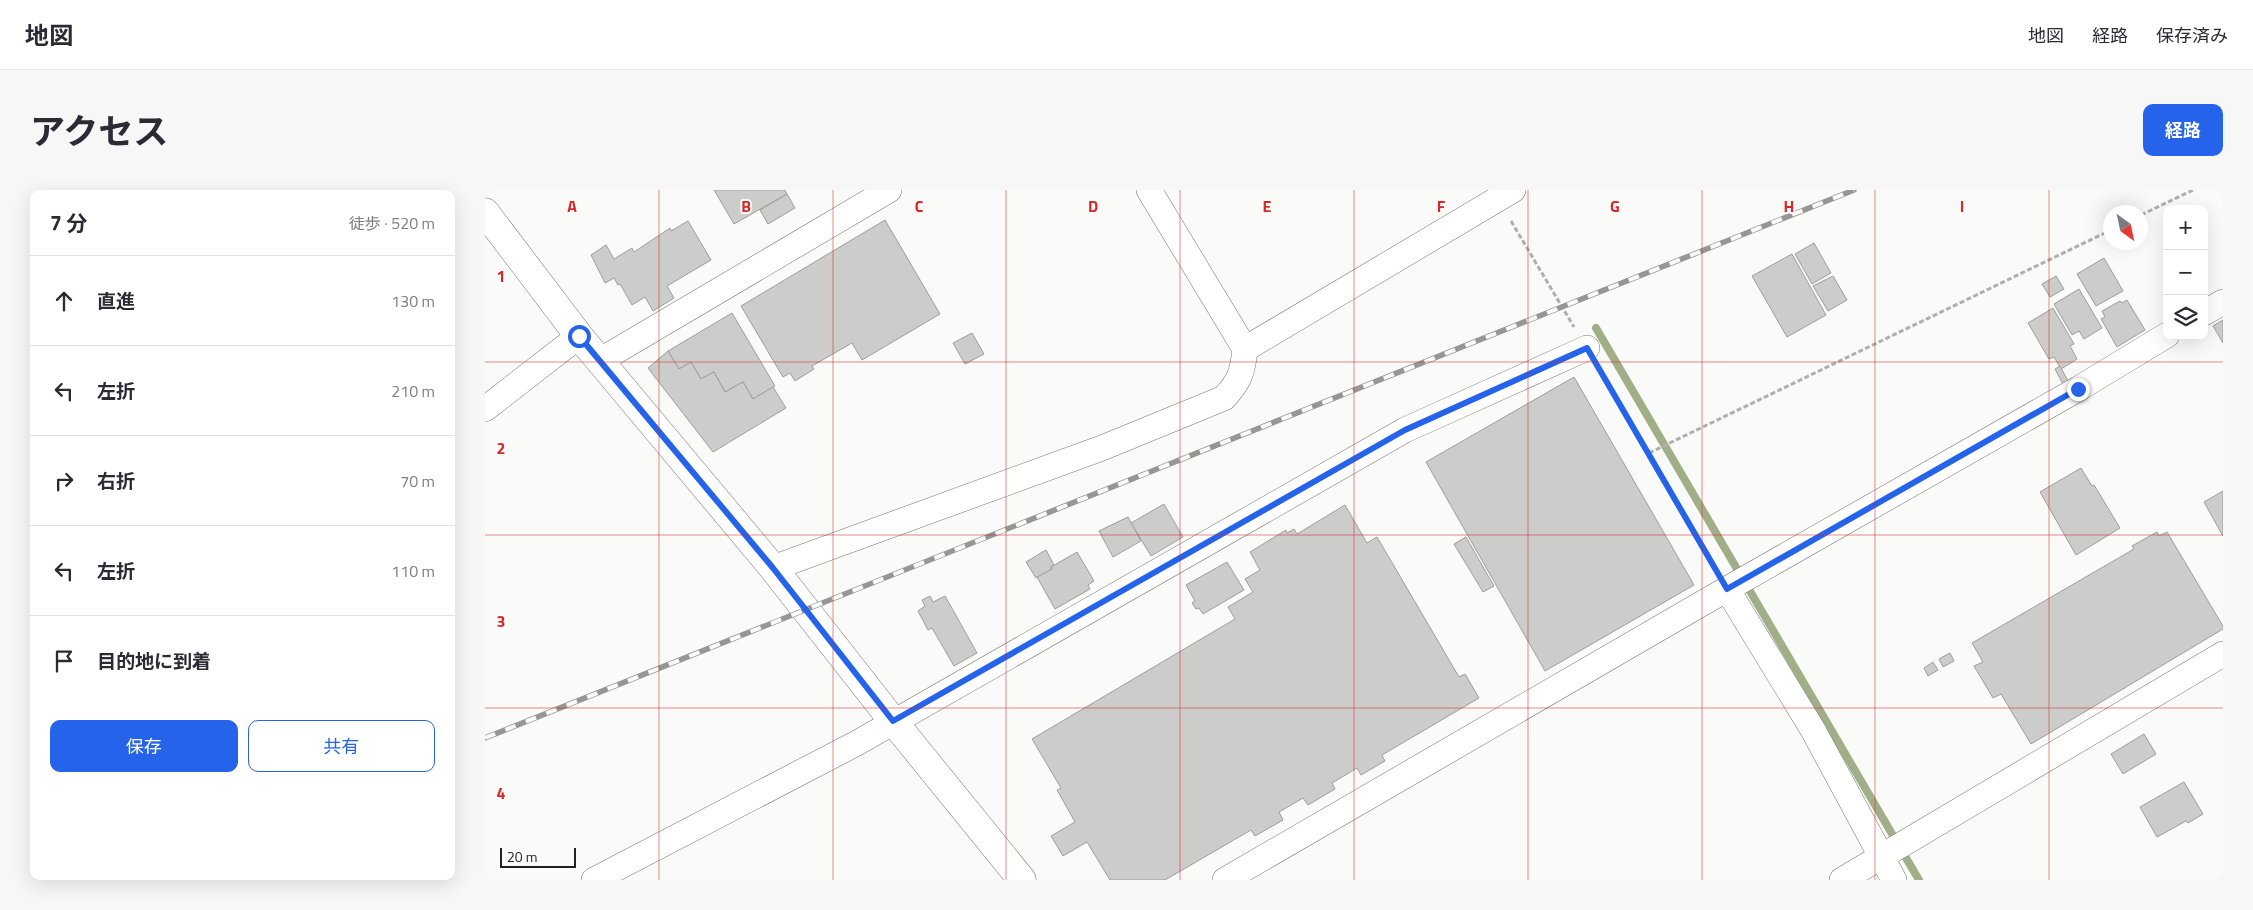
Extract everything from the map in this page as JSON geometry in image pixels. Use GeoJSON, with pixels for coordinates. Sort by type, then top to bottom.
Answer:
{"type":"FeatureCollection","features":[{"type":"Feature","properties":{"kind":"street"},"geometry":{"type":"LineString","coordinates":[[601,360],[889,190]]}},
{"type":"Feature","properties":{"kind":"street"},"geometry":{"type":"LineString","coordinates":[[773,568],[1102,448],[1224,398],[1236,386],[1243,370],[1245,348],[1149,190]]}},
{"type":"Feature","properties":{"kind":"street"},"geometry":{"type":"LineString","coordinates":[[1245,348],[1501,193]]}},
{"type":"Feature","properties":{"kind":"street"},"geometry":{"type":"LineString","coordinates":[[485,212],[579,336],[773,568],[893,721],[1022,880]]}},
{"type":"Feature","properties":{"kind":"street"},"geometry":{"type":"LineString","coordinates":[[2208,311],[2223,302]]}},
{"type":"Feature","properties":{"kind":"street"},"geometry":{"type":"LineString","coordinates":[[485,409],[579,336]]}},
{"type":"Feature","properties":{"kind":"street"},"geometry":{"type":"LineString","coordinates":[[1225,880],[1727,589],[2061,399],[2163,337]]}},
{"type":"Feature","properties":{"kind":"street"},"geometry":{"type":"LineString","coordinates":[[594,880],[857,743],[1405,430],[1587,348]]}},
{"type":"Feature","properties":{"kind":"street"},"geometry":{"type":"LineString","coordinates":[[1727,589],[1813,730],[1893,880]]}},
{"type":"Feature","properties":{"kind":"street"},"geometry":{"type":"LineString","coordinates":[[1842,880],[2223,654]]}},
{"type":"Feature","properties":{"kind":"path"},"geometry":{"type":"LineString","coordinates":[[2148,212],[2193,190]]}},
{"type":"Feature","properties":{"kind":"path"},"geometry":{"type":"LineString","coordinates":[[1501,193],[1587,348],[1727,589]]}},
{"type":"Feature","properties":{"kind":"path"},"geometry":{"type":"LineString","coordinates":[[1649,453],[2103,234]]}},
{"type":"Feature","properties":{"kind":"building"},"geometry":{"type":"Polygon","coordinates":[[[714,190],[785,190],[787,194],[734,224],[714,190]]]}},
{"type":"Feature","properties":{"kind":"building"},"geometry":{"type":"Polygon","coordinates":[[[787,194],[795,208],[768,224],[760,210],[787,194]]]}},
{"type":"Feature","properties":{"kind":"building"},"geometry":{"type":"Polygon","coordinates":[[[885,220],[940,314],[862,360],[852,343],[812,366],[814,369],[795,381],[790,373],[783,377],[741,306],[885,220]]]}},
{"type":"Feature","properties":{"kind":"building"},"geometry":{"type":"Polygon","coordinates":[[[688,221],[711,260],[667,286],[674,298],[653,311],[645,297],[632,305],[620,284],[618,285],[614,278],[605,283],[591,255],[606,245],[614,259],[632,248],[634,252],[670,228],[671,231],[688,221]]]}},
{"type":"Feature","properties":{"kind":"building"},"geometry":{"type":"Polygon","coordinates":[[[1814,243],[1831,273],[1812,284],[1795,254],[1814,243]]]}},
{"type":"Feature","properties":{"kind":"building"},"geometry":{"type":"Polygon","coordinates":[[[1792,254],[1826,315],[1787,337],[1752,276],[1792,254]]]}},
{"type":"Feature","properties":{"kind":"building"},"geometry":{"type":"Polygon","coordinates":[[[2104,258],[2123,291],[2096,306],[2077,274],[2104,258]]]}},
{"type":"Feature","properties":{"kind":"building"},"geometry":{"type":"Polygon","coordinates":[[[1833,276],[1847,300],[1828,311],[1813,286],[1833,276]]]}},
{"type":"Feature","properties":{"kind":"building"},"geometry":{"type":"Polygon","coordinates":[[[2056,276],[2064,289],[2050,297],[2042,284],[2056,276]]]}},
{"type":"Feature","properties":{"kind":"building"},"geometry":{"type":"Polygon","coordinates":[[[2079,289],[2102,328],[2084,339],[2079,331],[2072,335],[2054,304],[2079,289]]]}},
{"type":"Feature","properties":{"kind":"building"},"geometry":{"type":"Polygon","coordinates":[[[2127,300],[2145,330],[2117,347],[2101,319],[2105,317],[2102,311],[2120,301],[2122,303],[2127,300]]]}},
{"type":"Feature","properties":{"kind":"building"},"geometry":{"type":"Polygon","coordinates":[[[2053,308],[2074,344],[2070,346],[2077,359],[2061,369],[2054,357],[2049,359],[2028,323],[2053,308]]]}},
{"type":"Feature","properties":{"kind":"building"},"geometry":{"type":"Polygon","coordinates":[[[732,313],[775,386],[753,399],[743,382],[725,392],[714,372],[701,379],[691,362],[679,369],[668,351],[732,313]]]}},
{"type":"Feature","properties":{"kind":"building"},"geometry":{"type":"Polygon","coordinates":[[[2223,320],[2223,343],[2213,326],[2223,320]]]}},
{"type":"Feature","properties":{"kind":"building"},"geometry":{"type":"Polygon","coordinates":[[[972,333],[984,354],[965,364],[953,343],[972,333]]]}},
{"type":"Feature","properties":{"kind":"building"},"geometry":{"type":"Polygon","coordinates":[[[668,351],[679,369],[691,362],[701,379],[714,372],[725,392],[743,382],[753,399],[773,387],[786,408],[713,452],[648,368],[668,351]]]}},
{"type":"Feature","properties":{"kind":"building"},"geometry":{"type":"Polygon","coordinates":[[[2060,366],[2068,381],[2063,384],[2055,369],[2060,366]]]}},
{"type":"Feature","properties":{"kind":"building"},"geometry":{"type":"Polygon","coordinates":[[[1574,377],[1694,585],[1545,671],[1426,462],[1574,377]]]}},
{"type":"Feature","properties":{"kind":"building"},"geometry":{"type":"Polygon","coordinates":[[[2081,468],[2092,486],[2094,485],[2120,528],[2076,555],[2040,492],[2081,468]]]}},
{"type":"Feature","properties":{"kind":"building"},"geometry":{"type":"Polygon","coordinates":[[[2223,491],[2223,536],[2204,502],[2223,491]]]}},
{"type":"Feature","properties":{"kind":"building"},"geometry":{"type":"Polygon","coordinates":[[[1164,504],[1183,537],[1151,556],[1131,523],[1164,504]]]}},
{"type":"Feature","properties":{"kind":"building"},"geometry":{"type":"Polygon","coordinates":[[[1345,505],[1367,543],[1377,537],[1459,677],[1465,674],[1479,698],[1382,755],[1385,761],[1361,775],[1357,768],[1332,783],[1335,789],[1308,805],[1303,798],[1279,812],[1283,820],[1255,836],[1251,830],[1165,880],[1110,880],[1087,842],[1063,856],[1051,836],[1075,822],[1057,790],[1061,788],[1032,739],[1235,619],[1228,607],[1253,592],[1245,579],[1260,570],[1250,552],[1286,530],[1287,533],[1294,529],[1297,534],[1345,505]]]}},
{"type":"Feature","properties":{"kind":"building"},"geometry":{"type":"Polygon","coordinates":[[[1128,517],[1141,541],[1113,557],[1099,531],[1128,517]]]}},
{"type":"Feature","properties":{"kind":"building"},"geometry":{"type":"Polygon","coordinates":[[[2157,532],[2159,536],[2167,532],[2223,629],[2031,744],[2001,694],[1993,698],[1974,666],[1983,662],[1972,643],[2134,549],[2132,546],[2157,532]]]}},
{"type":"Feature","properties":{"kind":"building"},"geometry":{"type":"Polygon","coordinates":[[[1466,537],[1494,586],[1483,592],[1454,544],[1466,537]]]}},
{"type":"Feature","properties":{"kind":"building"},"geometry":{"type":"Polygon","coordinates":[[[1046,550],[1054,565],[1051,567],[1052,569],[1036,578],[1026,562],[1046,550]]]}},
{"type":"Feature","properties":{"kind":"building"},"geometry":{"type":"Polygon","coordinates":[[[1077,552],[1094,581],[1088,585],[1090,589],[1055,609],[1037,577],[1077,552]]]}},
{"type":"Feature","properties":{"kind":"building"},"geometry":{"type":"Polygon","coordinates":[[[1227,562],[1244,590],[1203,614],[1192,603],[1195,601],[1186,585],[1227,562]]]}},
{"type":"Feature","properties":{"kind":"building"},"geometry":{"type":"Polygon","coordinates":[[[930,596],[933,602],[945,596],[977,653],[954,666],[932,628],[928,630],[918,611],[925,606],[922,600],[930,596]]]}},
{"type":"Feature","properties":{"kind":"building"},"geometry":{"type":"Polygon","coordinates":[[[1950,653],[1954,661],[1943,667],[1939,659],[1950,653]]]}},
{"type":"Feature","properties":{"kind":"building"},"geometry":{"type":"Polygon","coordinates":[[[1933,662],[1938,670],[1928,676],[1924,668],[1933,662]]]}},
{"type":"Feature","properties":{"kind":"building"},"geometry":{"type":"Polygon","coordinates":[[[2144,734],[2156,754],[2123,774],[2111,754],[2144,734]]]}},
{"type":"Feature","properties":{"kind":"building"},"geometry":{"type":"Polygon","coordinates":[[[2184,782],[2203,814],[2157,837],[2140,807],[2184,782]]]}},
{"type":"Feature","properties":{"kind":"waterway"},"geometry":{"type":"LineString","coordinates":[[1596,328],[1919,880]]}},
{"type":"Feature","properties":{"kind":"railway"},"geometry":{"type":"LineString","coordinates":[[485,738],[1854,190]]}},
{"type":"Feature","properties":{"kind":"route"},"geometry":{"type":"LineString","coordinates":[[579,336],[773,568],[893,721],[1405,430],[1587,348],[1727,589],[2078,389]]}}]}
